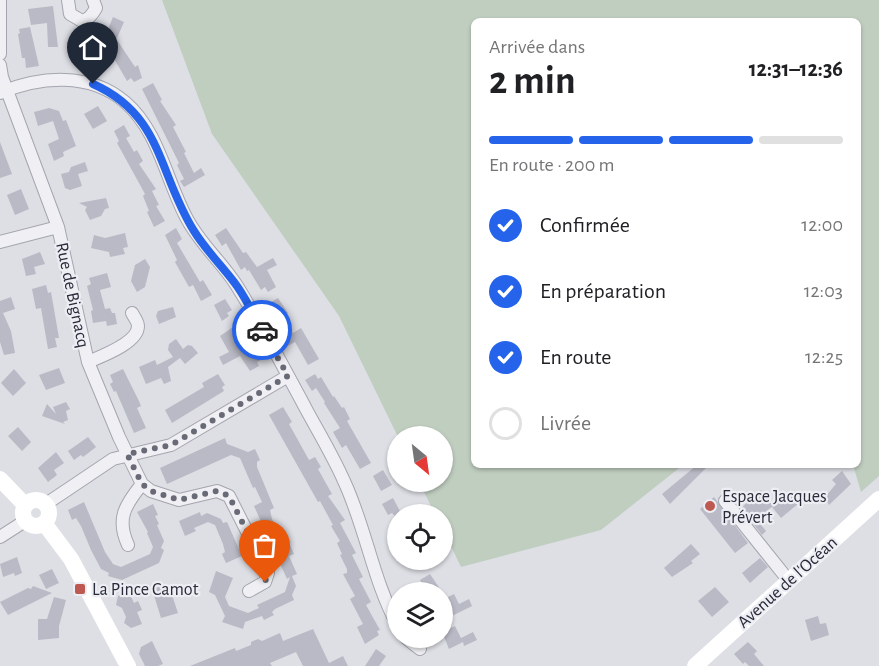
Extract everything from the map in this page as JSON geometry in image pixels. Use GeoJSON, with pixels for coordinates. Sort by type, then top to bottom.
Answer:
{"type":"FeatureCollection","features":[{"type":"Feature","properties":{"kind":"street"},"geometry":{"type":"LineString","coordinates":[[0,0],[0,54]]}},
{"type":"Feature","properties":{"kind":"street"},"geometry":{"type":"LineString","coordinates":[[68,0],[70,14],[82,21],[93,14],[96,8],[93,0]]}},
{"type":"Feature","properties":{"kind":"street","name":"Rue de Bignacq"},"geometry":{"type":"LineString","coordinates":[[0,64],[4,91],[58,227],[88,362],[142,484]]}},
{"type":"Feature","properties":{"kind":"street"},"geometry":{"type":"LineString","coordinates":[[4,91],[33,82],[72,80],[93,84],[125,102],[151,135],[185,216],[195,233],[236,284],[344,481],[359,519],[387,607]]}},
{"type":"Feature","properties":{"kind":"street","name":"Rue de Bignacq"},"geometry":{"type":"LineString","coordinates":[[0,242],[58,227]]}},
{"type":"Feature","properties":{"kind":"street","name":"Rue de Bignacq"},"geometry":{"type":"LineString","coordinates":[[88,362],[128,343],[136,336],[138,325],[132,313]]}},
{"type":"Feature","properties":{"kind":"street"},"geometry":{"type":"LineString","coordinates":[[46,504],[96,469],[127,454],[171,445],[288,376]]}},
{"type":"Feature","properties":{"kind":"street"},"geometry":{"type":"LineString","coordinates":[[0,478],[32,526],[44,523],[49,516],[46,504]]}},
{"type":"Feature","properties":{"kind":"street"},"geometry":{"type":"LineString","coordinates":[[128,545],[121,530],[123,519],[127,503],[142,484],[151,491],[179,500],[217,491],[229,496],[268,573],[265,582],[249,591]]}},
{"type":"Feature","properties":{"kind":"street","name":"Avenue de l'Océan"},"geometry":{"type":"LineString","coordinates":[[695,666],[879,499]]}},
{"type":"Feature","properties":{"kind":"street"},"geometry":{"type":"LineString","coordinates":[[0,537],[25,513],[33,500],[46,504]]}},
{"type":"Feature","properties":{"kind":"street"},"geometry":{"type":"LineString","coordinates":[[725,501],[789,580]]}},
{"type":"Feature","properties":{"kind":"street"},"geometry":{"type":"LineString","coordinates":[[44,523],[71,558],[128,666]]}},
{"type":"Feature","properties":{"kind":"green space"},"geometry":{"type":"Polygon","coordinates":[[[162,0],[879,0],[879,476],[861,492],[854,468],[861,468],[861,18],[471,18],[471,468],[679,468],[601,530],[461,567],[453,551],[453,504],[430,504],[424,492],[453,492],[453,426],[393,426],[339,316],[212,134],[162,0]]]}},
{"type":"Feature","properties":{"kind":"building"},"geometry":{"type":"Polygon","coordinates":[[[53,6],[58,47],[48,47],[47,23],[31,25],[28,9],[53,6]]]}},
{"type":"Feature","properties":{"kind":"building"},"geometry":{"type":"Polygon","coordinates":[[[113,17],[124,22],[117,38],[106,34],[113,17]]]}},
{"type":"Feature","properties":{"kind":"building"},"geometry":{"type":"Polygon","coordinates":[[[30,27],[39,66],[26,68],[18,34],[19,29],[30,27]]]}},
{"type":"Feature","properties":{"kind":"building"},"geometry":{"type":"Polygon","coordinates":[[[83,39],[87,41],[95,58],[83,63],[81,58],[73,59],[68,48],[83,39]]]}},
{"type":"Feature","properties":{"kind":"building"},"geometry":{"type":"Polygon","coordinates":[[[117,40],[135,67],[138,65],[142,78],[134,82],[131,78],[127,81],[113,57],[103,61],[98,49],[117,40]]]}},
{"type":"Feature","properties":{"kind":"building"},"geometry":{"type":"Polygon","coordinates":[[[153,83],[162,100],[160,101],[176,125],[173,127],[194,173],[201,168],[205,175],[184,187],[180,181],[184,179],[177,165],[179,163],[142,89],[153,83]]]}},
{"type":"Feature","properties":{"kind":"building"},"geometry":{"type":"Polygon","coordinates":[[[98,106],[107,121],[93,129],[84,114],[98,106]]]}},
{"type":"Feature","properties":{"kind":"building"},"geometry":{"type":"Polygon","coordinates":[[[49,108],[59,111],[63,121],[66,120],[76,146],[63,152],[64,156],[54,161],[48,144],[59,139],[53,121],[38,126],[34,112],[49,108]]]}},
{"type":"Feature","properties":{"kind":"building"},"geometry":{"type":"Polygon","coordinates":[[[124,125],[130,136],[126,138],[134,152],[137,150],[143,161],[139,164],[156,189],[152,191],[159,205],[156,206],[165,221],[154,227],[147,212],[149,211],[143,196],[145,194],[117,143],[119,141],[114,131],[124,125]]]}},
{"type":"Feature","properties":{"kind":"building"},"geometry":{"type":"Polygon","coordinates":[[[0,142],[12,174],[0,178],[0,142]]]}},
{"type":"Feature","properties":{"kind":"building"},"geometry":{"type":"Polygon","coordinates":[[[85,162],[88,171],[78,174],[82,186],[70,190],[65,188],[61,174],[85,162]]]}},
{"type":"Feature","properties":{"kind":"building"},"geometry":{"type":"Polygon","coordinates":[[[21,189],[29,209],[15,215],[7,195],[21,189]]]}},
{"type":"Feature","properties":{"kind":"building"},"geometry":{"type":"Polygon","coordinates":[[[106,198],[109,208],[105,209],[101,216],[90,220],[85,210],[87,207],[79,203],[106,198]]]}},
{"type":"Feature","properties":{"kind":"building"},"geometry":{"type":"Polygon","coordinates":[[[176,228],[182,239],[177,243],[200,282],[203,280],[212,295],[201,301],[193,285],[189,287],[175,262],[177,260],[165,235],[176,228]]]}},
{"type":"Feature","properties":{"kind":"building"},"geometry":{"type":"Polygon","coordinates":[[[226,228],[243,253],[246,252],[257,267],[273,258],[277,265],[267,270],[276,287],[268,292],[265,287],[261,290],[249,270],[247,271],[245,267],[241,270],[226,243],[222,246],[215,235],[226,228]]]}},
{"type":"Feature","properties":{"kind":"building"},"geometry":{"type":"Polygon","coordinates":[[[125,233],[128,247],[123,248],[125,254],[110,257],[109,252],[91,248],[94,235],[105,238],[125,233]]]}},
{"type":"Feature","properties":{"kind":"building"},"geometry":{"type":"Polygon","coordinates":[[[40,252],[45,264],[34,267],[36,274],[26,276],[22,259],[40,252]]]}},
{"type":"Feature","properties":{"kind":"building"},"geometry":{"type":"Polygon","coordinates":[[[145,259],[150,267],[145,287],[137,292],[131,281],[135,265],[145,259]]]}},
{"type":"Feature","properties":{"kind":"building"},"geometry":{"type":"Polygon","coordinates":[[[107,273],[111,287],[100,290],[105,309],[110,308],[112,313],[115,313],[117,324],[107,326],[106,321],[93,323],[91,311],[93,310],[87,286],[91,284],[89,278],[107,273]]]}},
{"type":"Feature","properties":{"kind":"building"},"geometry":{"type":"Polygon","coordinates":[[[46,285],[48,293],[51,292],[59,338],[55,338],[57,347],[48,349],[41,308],[36,309],[32,289],[46,285]]]}},
{"type":"Feature","properties":{"kind":"building"},"geometry":{"type":"Polygon","coordinates":[[[11,297],[15,309],[3,313],[11,331],[15,353],[4,355],[0,342],[0,301],[11,297]]]}},
{"type":"Feature","properties":{"kind":"building"},"geometry":{"type":"Polygon","coordinates":[[[278,298],[288,313],[281,317],[278,313],[274,315],[268,304],[278,298]]]}},
{"type":"Feature","properties":{"kind":"building"},"geometry":{"type":"Polygon","coordinates":[[[225,299],[232,310],[227,313],[229,316],[222,321],[214,305],[225,299]]]}},
{"type":"Feature","properties":{"kind":"building"},"geometry":{"type":"Polygon","coordinates":[[[173,307],[176,317],[159,324],[156,316],[158,311],[173,307]]]}},
{"type":"Feature","properties":{"kind":"building"},"geometry":{"type":"Polygon","coordinates":[[[288,325],[293,333],[301,328],[319,359],[308,365],[295,342],[286,347],[277,332],[288,325]]]}},
{"type":"Feature","properties":{"kind":"building"},"geometry":{"type":"Polygon","coordinates":[[[233,327],[248,352],[255,348],[261,360],[257,362],[259,366],[250,371],[240,356],[223,365],[219,357],[229,352],[220,336],[233,327]]]}},
{"type":"Feature","properties":{"kind":"building"},"geometry":{"type":"Polygon","coordinates":[[[176,339],[183,349],[188,345],[192,346],[198,353],[185,364],[180,358],[168,367],[171,381],[164,384],[161,378],[146,384],[139,367],[155,360],[157,365],[173,357],[168,350],[169,344],[176,339]]]}},
{"type":"Feature","properties":{"kind":"building"},"geometry":{"type":"Polygon","coordinates":[[[59,368],[65,383],[46,390],[39,375],[59,368]]]}},
{"type":"Feature","properties":{"kind":"building"},"geometry":{"type":"Polygon","coordinates":[[[14,369],[26,383],[13,396],[1,383],[14,369]]]}},
{"type":"Feature","properties":{"kind":"building"},"geometry":{"type":"Polygon","coordinates":[[[123,369],[141,406],[137,408],[146,428],[134,433],[116,391],[114,392],[110,384],[113,382],[110,375],[123,369]]]}},
{"type":"Feature","properties":{"kind":"building"},"geometry":{"type":"Polygon","coordinates":[[[218,374],[225,385],[222,387],[224,391],[172,423],[165,410],[204,387],[202,383],[218,374]]]}},
{"type":"Feature","properties":{"kind":"building"},"geometry":{"type":"Polygon","coordinates":[[[315,374],[318,379],[321,377],[333,397],[342,408],[344,407],[350,419],[347,421],[371,463],[360,469],[346,445],[342,448],[333,432],[340,428],[316,388],[312,391],[305,380],[315,374]]]}},
{"type":"Feature","properties":{"kind":"building"},"geometry":{"type":"Polygon","coordinates":[[[66,402],[70,409],[66,411],[68,420],[63,422],[65,424],[42,416],[47,404],[56,414],[53,407],[66,402]]]}},
{"type":"Feature","properties":{"kind":"building"},"geometry":{"type":"Polygon","coordinates":[[[283,407],[292,422],[289,424],[309,460],[315,457],[321,467],[318,469],[332,494],[328,496],[345,520],[340,523],[356,553],[352,555],[363,577],[359,579],[371,602],[366,605],[380,630],[377,631],[379,635],[365,644],[357,627],[363,624],[350,599],[355,596],[343,574],[347,573],[347,569],[337,543],[340,541],[320,501],[318,502],[269,415],[283,407]]]}},
{"type":"Feature","properties":{"kind":"building"},"geometry":{"type":"Polygon","coordinates":[[[18,427],[31,442],[22,451],[8,436],[18,427]]]}},
{"type":"Feature","properties":{"kind":"building"},"geometry":{"type":"Polygon","coordinates":[[[88,437],[96,447],[83,457],[81,455],[74,460],[68,451],[88,437]]]}},
{"type":"Feature","properties":{"kind":"building"},"geometry":{"type":"Polygon","coordinates":[[[225,438],[227,444],[248,452],[255,449],[260,460],[257,462],[257,467],[274,508],[270,510],[272,519],[281,537],[286,544],[289,543],[294,554],[289,556],[297,574],[292,576],[296,586],[292,595],[294,600],[275,609],[272,612],[274,615],[264,620],[262,616],[245,622],[243,629],[222,622],[225,616],[215,595],[209,592],[216,571],[233,578],[225,597],[229,606],[248,613],[259,608],[257,605],[285,592],[290,577],[287,579],[254,506],[262,502],[255,487],[253,488],[240,458],[231,455],[167,484],[160,468],[225,438]]]}},
{"type":"Feature","properties":{"kind":"building"},"geometry":{"type":"Polygon","coordinates":[[[56,452],[64,463],[54,470],[57,475],[48,482],[38,468],[56,452]]]}},
{"type":"Feature","properties":{"kind":"building"},"geometry":{"type":"Polygon","coordinates":[[[693,468],[706,468],[670,504],[662,494],[693,468]]]}},
{"type":"Feature","properties":{"kind":"building"},"geometry":{"type":"Polygon","coordinates":[[[383,470],[387,477],[387,488],[381,491],[373,476],[383,470]]]}},
{"type":"Feature","properties":{"kind":"building"},"geometry":{"type":"Polygon","coordinates":[[[842,471],[851,484],[829,505],[825,497],[836,484],[832,480],[842,471]]]}},
{"type":"Feature","properties":{"kind":"building"},"geometry":{"type":"Polygon","coordinates":[[[761,490],[773,506],[756,519],[766,531],[762,535],[741,508],[761,490]]]}},
{"type":"Feature","properties":{"kind":"building"},"geometry":{"type":"Polygon","coordinates":[[[790,492],[799,503],[781,518],[772,507],[790,492]]]}},
{"type":"Feature","properties":{"kind":"building"},"geometry":{"type":"Polygon","coordinates":[[[714,497],[748,543],[735,553],[700,509],[714,497]]]}},
{"type":"Feature","properties":{"kind":"building"},"geometry":{"type":"Polygon","coordinates":[[[393,498],[396,504],[387,504],[387,513],[382,504],[393,498]]]}},
{"type":"Feature","properties":{"kind":"building"},"geometry":{"type":"Polygon","coordinates":[[[84,502],[105,552],[113,564],[121,567],[150,554],[153,547],[137,512],[153,504],[158,515],[155,516],[159,524],[157,525],[164,541],[161,548],[164,550],[159,563],[122,580],[108,576],[109,573],[101,569],[81,526],[76,518],[72,520],[68,510],[84,502]]]}},
{"type":"Feature","properties":{"kind":"building"},"geometry":{"type":"Polygon","coordinates":[[[200,512],[201,516],[207,513],[221,519],[223,523],[227,522],[242,556],[226,563],[222,554],[225,552],[223,544],[215,525],[208,522],[194,528],[196,531],[185,536],[179,521],[200,512]]]}},
{"type":"Feature","properties":{"kind":"building"},"geometry":{"type":"Polygon","coordinates":[[[691,544],[700,554],[691,561],[693,563],[672,577],[664,568],[691,544]]]}},
{"type":"Feature","properties":{"kind":"building"},"geometry":{"type":"Polygon","coordinates":[[[17,557],[22,573],[3,577],[0,564],[17,557]]]}},
{"type":"Feature","properties":{"kind":"building"},"geometry":{"type":"Polygon","coordinates":[[[760,558],[768,567],[750,583],[742,573],[760,558]]]}},
{"type":"Feature","properties":{"kind":"building"},"geometry":{"type":"Polygon","coordinates":[[[52,569],[59,583],[46,589],[39,575],[52,569]]]}},
{"type":"Feature","properties":{"kind":"building"},"geometry":{"type":"Polygon","coordinates":[[[430,574],[435,582],[421,582],[420,580],[430,574]]]}},
{"type":"Feature","properties":{"kind":"building"},"geometry":{"type":"Polygon","coordinates":[[[33,586],[52,593],[8,615],[0,602],[28,588],[31,589],[33,586]]]}},
{"type":"Feature","properties":{"kind":"building"},"geometry":{"type":"Polygon","coordinates":[[[162,586],[164,591],[170,589],[178,613],[161,618],[152,589],[162,586]]]}},
{"type":"Feature","properties":{"kind":"building"},"geometry":{"type":"Polygon","coordinates":[[[715,587],[729,602],[712,617],[698,601],[715,587]]]}},
{"type":"Feature","properties":{"kind":"building"},"geometry":{"type":"Polygon","coordinates":[[[129,592],[134,603],[138,601],[142,610],[137,612],[142,624],[131,628],[124,623],[126,617],[122,608],[116,605],[118,596],[129,592]]]}},
{"type":"Feature","properties":{"kind":"building"},"geometry":{"type":"Polygon","coordinates":[[[453,594],[459,604],[469,599],[472,606],[453,616],[453,594]]]}},
{"type":"Feature","properties":{"kind":"building"},"geometry":{"type":"Polygon","coordinates":[[[54,597],[66,600],[59,626],[59,638],[38,640],[38,619],[47,619],[54,597]]]}},
{"type":"Feature","properties":{"kind":"building"},"geometry":{"type":"Polygon","coordinates":[[[818,616],[820,624],[826,623],[829,635],[811,641],[805,620],[818,616]]]}},
{"type":"Feature","properties":{"kind":"building"},"geometry":{"type":"Polygon","coordinates":[[[455,626],[461,638],[473,632],[477,640],[464,646],[463,642],[453,647],[453,627],[455,626]]]}},
{"type":"Feature","properties":{"kind":"building"},"geometry":{"type":"Polygon","coordinates":[[[313,629],[329,663],[343,656],[348,666],[303,666],[296,652],[270,663],[272,666],[190,666],[235,648],[236,651],[251,645],[251,642],[258,639],[262,641],[280,633],[283,641],[313,629]]]}},
{"type":"Feature","properties":{"kind":"building"},"geometry":{"type":"Polygon","coordinates":[[[152,641],[163,664],[145,666],[139,654],[141,647],[152,641]]]}},
{"type":"Feature","properties":{"kind":"building"},"geometry":{"type":"Polygon","coordinates":[[[748,642],[757,651],[754,654],[764,666],[749,666],[745,662],[743,664],[734,654],[748,642]]]}},
{"type":"Feature","properties":{"kind":"building"},"geometry":{"type":"Polygon","coordinates":[[[376,649],[386,656],[379,666],[365,666],[376,649]]]}},
{"type":"Feature","properties":{"kind":"way so far"},"geometry":{"type":"LineString","coordinates":[[262,330],[288,376],[171,445],[127,454],[142,484],[151,491],[179,500],[217,491],[229,496],[268,573],[265,582]]}},
{"type":"Feature","properties":{"kind":"place","name":"Espace Jacques Prévert"},"geometry":{"type":"Point","coordinates":[710,506]}},
{"type":"Feature","properties":{"kind":"place","name":"La Pince Camot"},"geometry":{"type":"Point","coordinates":[80,589]}},
{"type":"Feature","properties":{"kind":"route"},"geometry":{"type":"LineString","coordinates":[[93,84],[110,91],[125,102],[151,135],[185,216],[195,233],[236,284],[262,330]]}}]}
